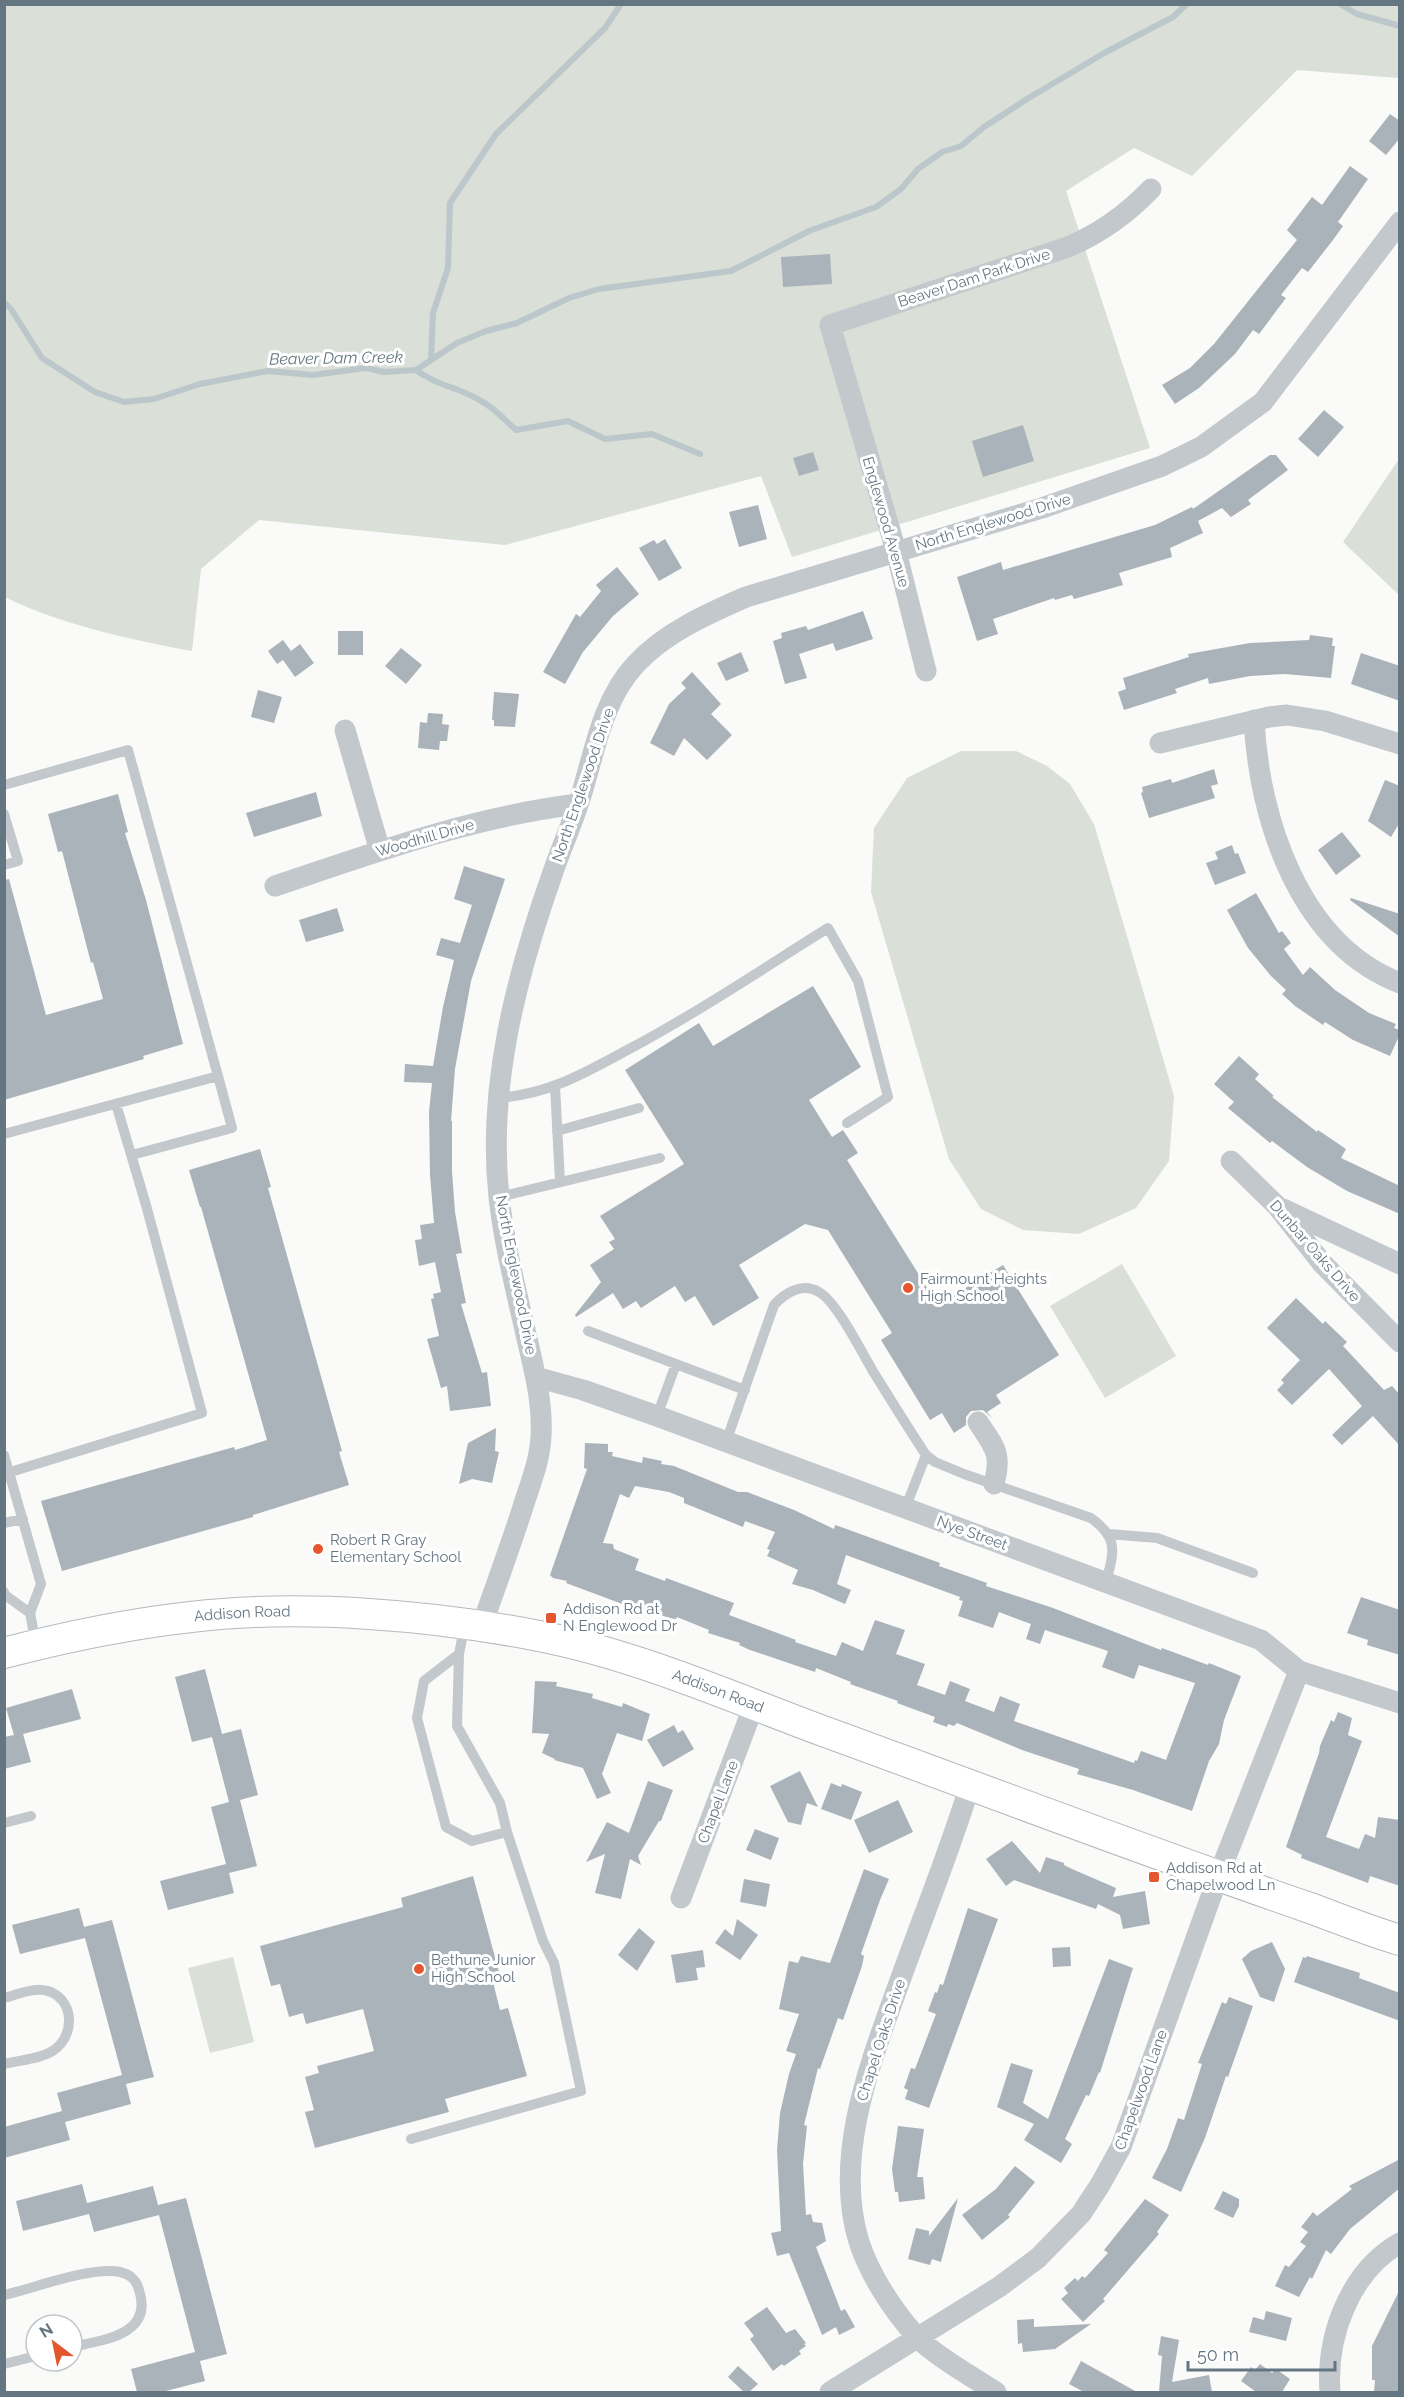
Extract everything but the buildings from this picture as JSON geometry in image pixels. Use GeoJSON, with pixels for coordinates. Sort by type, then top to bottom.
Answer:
{"type":"FeatureCollection","features":[{"type":"Feature","properties":{"kind":"street","name":"Beaver Dam Park Drive"},"geometry":{"type":"LineString","coordinates":[[843,373],[830,325],[1090,238],[1131,210],[1151,189]]}},
{"type":"Feature","properties":{"kind":"street","name":"North Englewood Drive"},"geometry":{"type":"LineString","coordinates":[[474,1625],[538,1458],[542,1420],[536,1377],[514,1286],[499,1197],[496,1147],[503,1056],[524,962],[551,877],[578,804],[600,728],[611,702],[628,674],[645,656],[672,634],[746,597],[1042,508],[1110,485],[1162,466],[1215,438],[1263,402],[1400,222]]}},
{"type":"Feature","properties":{"kind":"street","name":"Englewood Avenue"},"geometry":{"type":"LineString","coordinates":[[843,373],[896,551],[926,671]]}},
{"type":"Feature","properties":{"kind":"street"},"geometry":{"type":"LineString","coordinates":[[1160,743],[1254,720],[1287,715],[1307,717],[1354,728],[1400,744]]}},
{"type":"Feature","properties":{"kind":"street"},"geometry":{"type":"LineString","coordinates":[[1254,720],[1256,753],[1267,809],[1294,881],[1322,922],[1346,950],[1375,972],[1400,983]]}},
{"type":"Feature","properties":{"kind":"street"},"geometry":{"type":"LineString","coordinates":[[345,730],[381,851]]}},
{"type":"Feature","properties":{"kind":"street","name":"Woodhill Drive"},"geometry":{"type":"LineString","coordinates":[[275,886],[381,851],[492,819],[527,810],[578,804]]}},
{"type":"Feature","properties":{"kind":"street","name":"Dunbar Oaks Drive"},"geometry":{"type":"LineString","coordinates":[[1231,1161],[1277,1206],[1322,1263],[1400,1342]]}},
{"type":"Feature","properties":{"kind":"street"},"geometry":{"type":"LineString","coordinates":[[1277,1206],[1400,1264]]}},
{"type":"Feature","properties":{"kind":"street","name":"Nye Street"},"geometry":{"type":"LineString","coordinates":[[536,1377],[584,1390],[657,1416],[1261,1640],[1299,1671],[1400,1703]]}},
{"type":"Feature","properties":{"kind":"street"},"geometry":{"type":"LineString","coordinates":[[978,1422],[997,1453],[999,1464],[994,1484]]}},
{"type":"Feature","properties":{"kind":"street","name":"Addison Road"},"geometry":{"type":"LineString","coordinates":[[4,1653],[115,1629],[192,1616],[272,1612],[353,1614],[474,1625],[544,1637],[599,1651],[754,1705],[1218,1877],[1400,1940]]}},
{"type":"Feature","properties":{"kind":"street","name":"Chapelwood Lane"},"geometry":{"type":"LineString","coordinates":[[830,2392],[999,2287],[1038,2258],[1081,2214],[1101,2185],[1121,2147],[1218,1877],[1299,1671]]}},
{"type":"Feature","properties":{"kind":"street","name":"Chapel Lane"},"geometry":{"type":"LineString","coordinates":[[681,1898],[754,1705]]}},
{"type":"Feature","properties":{"kind":"street","name":"Chapel Oaks Drive"},"geometry":{"type":"LineString","coordinates":[[970,1785],[868,2073],[854,2142],[852,2199],[860,2243],[881,2287],[916,2337],[996,2392]]}},
{"type":"Feature","properties":{"kind":"street"},"geometry":{"type":"LineString","coordinates":[[1330,2392],[1330,2358],[1336,2329],[1347,2303],[1374,2263],[1400,2242]]}},
{"type":"Feature","properties":{"kind":"lane"},"geometry":{"type":"LineString","coordinates":[[4,785],[128,750],[232,1128],[132,1155]]}},
{"type":"Feature","properties":{"kind":"lane"},"geometry":{"type":"LineString","coordinates":[[4,814],[18,861],[4,865]]}},
{"type":"Feature","properties":{"kind":"lane"},"geometry":{"type":"LineString","coordinates":[[499,1098],[528,1095],[575,1078],[671,1026],[828,928],[858,981],[888,1097],[847,1123]]}},
{"type":"Feature","properties":{"kind":"lane"},"geometry":{"type":"LineString","coordinates":[[4,1134],[218,1076]]}},
{"type":"Feature","properties":{"kind":"lane"},"geometry":{"type":"LineString","coordinates":[[555,1086],[560,1182]]}},
{"type":"Feature","properties":{"kind":"lane"},"geometry":{"type":"LineString","coordinates":[[7,1474],[202,1413],[116,1104]]}},
{"type":"Feature","properties":{"kind":"lane"},"geometry":{"type":"LineString","coordinates":[[557,1131],[639,1108]]}},
{"type":"Feature","properties":{"kind":"lane"},"geometry":{"type":"LineString","coordinates":[[499,1197],[660,1158]]}},
{"type":"Feature","properties":{"kind":"lane"},"geometry":{"type":"LineString","coordinates":[[726,1442],[774,1305],[783,1295],[791,1291],[806,1288],[819,1291],[842,1320],[926,1455],[935,1462],[1091,1518],[1109,1534],[1114,1550],[1106,1582]]}},
{"type":"Feature","properties":{"kind":"lane"},"geometry":{"type":"LineString","coordinates":[[588,1331],[745,1390]]}},
{"type":"Feature","properties":{"kind":"lane"},"geometry":{"type":"LineString","coordinates":[[657,1416],[676,1364]]}},
{"type":"Feature","properties":{"kind":"lane"},"geometry":{"type":"LineString","coordinates":[[4,1455],[7,1474],[41,1584],[30,1613],[36,1645]]}},
{"type":"Feature","properties":{"kind":"lane"},"geometry":{"type":"LineString","coordinates":[[905,1509],[926,1455]]}},
{"type":"Feature","properties":{"kind":"lane"},"geometry":{"type":"LineString","coordinates":[[4,1523],[23,1520]]}},
{"type":"Feature","properties":{"kind":"lane"},"geometry":{"type":"LineString","coordinates":[[1109,1534],[1157,1538],[1253,1573]]}},
{"type":"Feature","properties":{"kind":"lane"},"geometry":{"type":"LineString","coordinates":[[4,1592],[30,1613]]}},
{"type":"Feature","properties":{"kind":"lane"},"geometry":{"type":"LineString","coordinates":[[474,1625],[459,1654],[424,1682],[417,1718],[446,1827],[472,1841],[507,1832]]}},
{"type":"Feature","properties":{"kind":"lane"},"geometry":{"type":"LineString","coordinates":[[411,2139],[581,2091],[554,1963],[543,1941],[507,1832],[500,1803],[457,1726],[459,1654]]}},
{"type":"Feature","properties":{"kind":"lane"},"geometry":{"type":"LineString","coordinates":[[4,1823],[31,1816]]}},
{"type":"Feature","properties":{"kind":"lane"},"geometry":{"type":"LineString","coordinates":[[4,1998],[36,1990],[52,1993],[63,2003],[69,2013],[70,2026],[65,2042],[52,2052],[4,2064]]}},
{"type":"Feature","properties":{"kind":"lane"},"geometry":{"type":"LineString","coordinates":[[4,2295],[103,2270],[124,2272],[137,2282],[142,2298],[142,2315],[130,2328],[117,2337],[84,2344]]}},
{"type":"Feature","properties":{"kind":"lane"},"geometry":{"type":"LineString","coordinates":[[4,2364],[24,2359]]}},
{"type":"Feature","properties":{"kind":"shaded area"},"geometry":{"type":"Polygon","coordinates":[[[4,5],[1399,5],[1399,78],[1297,70],[1192,176],[1134,148],[1066,191],[1150,448],[792,557],[761,476],[505,545],[259,520],[201,569],[192,651],[72,623],[5,597],[4,5]]]}},
{"type":"Feature","properties":{"kind":"shaded area"},"geometry":{"type":"Polygon","coordinates":[[[1399,459],[1399,595],[1343,542],[1399,459]]]}},
{"type":"Feature","properties":{"kind":"shaded area"},"geometry":{"type":"Polygon","coordinates":[[[961,751],[1016,751],[1047,766],[1070,784],[1094,824],[1174,1096],[1169,1161],[1136,1208],[1079,1234],[1023,1230],[981,1209],[949,1159],[871,892],[874,828],[907,778],[961,751]]]}},
{"type":"Feature","properties":{"kind":"shaded area"},"geometry":{"type":"Polygon","coordinates":[[[1122,1264],[1176,1356],[1105,1398],[1050,1306],[1122,1264]]]}},
{"type":"Feature","properties":{"kind":"shaded area"},"geometry":{"type":"Polygon","coordinates":[[[233,1957],[254,2042],[210,2053],[188,1968],[233,1957]]]}},
{"type":"Feature","properties":{"kind":"waterway","name":"Beaver Dam Creek"},"geometry":{"type":"LineString","coordinates":[[4,302],[11,309],[42,358],[95,392],[124,402],[154,399],[200,384],[268,371],[313,375],[366,368],[384,372],[416,370],[431,360],[433,313],[448,268],[450,203],[496,134],[605,28],[621,4]]}},
{"type":"Feature","properties":{"kind":"waterway"},"geometry":{"type":"LineString","coordinates":[[431,360],[457,343],[486,331],[517,323],[569,298],[599,289],[731,271],[809,231],[876,207],[901,189],[918,169],[942,152],[961,146],[984,127],[1027,99],[1106,52],[1173,17],[1187,4]]}},
{"type":"Feature","properties":{"kind":"waterway"},"geometry":{"type":"LineString","coordinates":[[1340,4],[1357,14],[1400,26]]}},
{"type":"Feature","properties":{"kind":"waterway"},"geometry":{"type":"LineString","coordinates":[[416,370],[482,401],[516,430],[568,421],[605,439],[652,434],[700,454]]}},
{"type":"Feature","properties":{"kind":"place","name":"Fairmount Heights High School"},"geometry":{"type":"Point","coordinates":[908,1288]}},
{"type":"Feature","properties":{"kind":"place","name":"Robert R Gray Elementary School"},"geometry":{"type":"Point","coordinates":[318,1549]}},
{"type":"Feature","properties":{"kind":"place","name":"Addison Rd at N Englewood Dr"},"geometry":{"type":"Point","coordinates":[551,1618]}},
{"type":"Feature","properties":{"kind":"place","name":"Addison Rd at Chapelwood Ln"},"geometry":{"type":"Point","coordinates":[1154,1877]}},
{"type":"Feature","properties":{"kind":"place","name":"Bethune Junior High School"},"geometry":{"type":"Point","coordinates":[419,1969]}}]}
